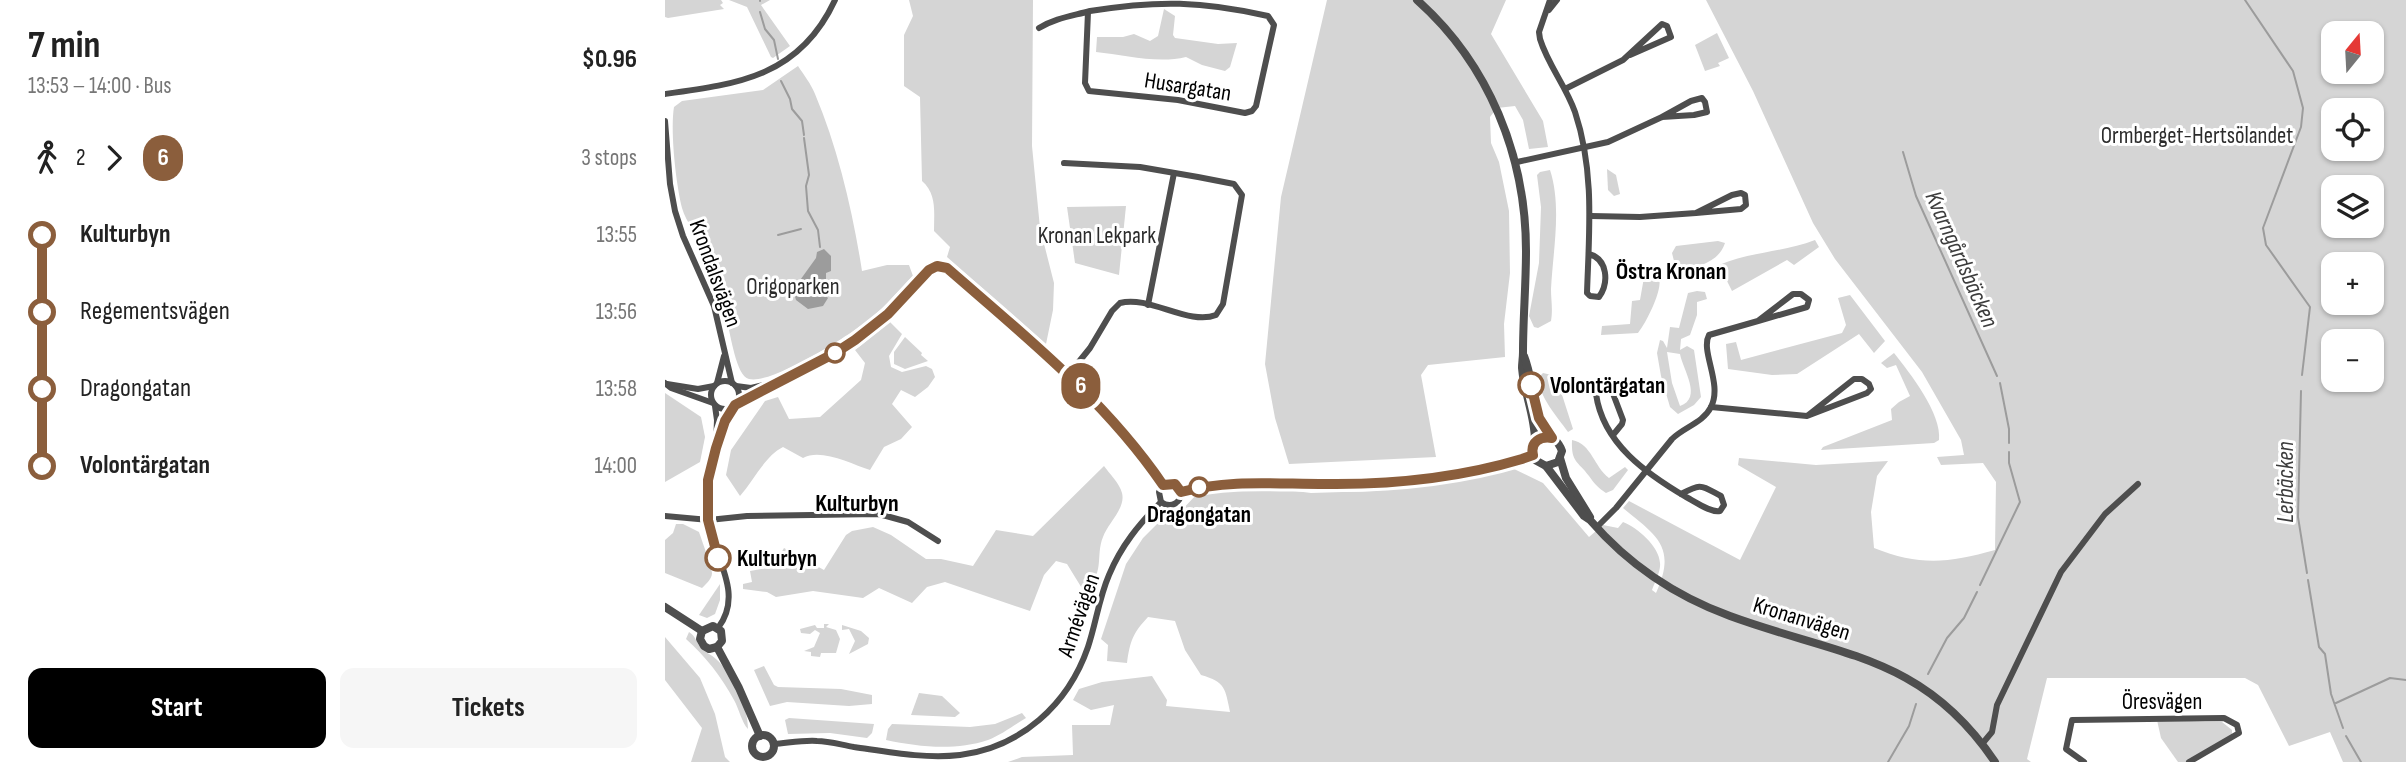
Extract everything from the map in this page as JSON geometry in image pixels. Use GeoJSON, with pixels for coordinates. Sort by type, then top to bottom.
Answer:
{"type":"FeatureCollection","features":[{"type":"Feature","properties":{"kind":"street"},"geometry":{"type":"LineString","coordinates":[[665,94],[729,85],[768,71],[786,60],[810,39],[835,0]]}},
{"type":"Feature","properties":{"kind":"street","name":"Husargatan"},"geometry":{"type":"LineString","coordinates":[[1039,28],[1050,21],[1089,12],[1128,3],[1177,0],[1191,0],[1268,16],[1275,25],[1256,106],[1245,113],[1167,99],[1089,91],[1085,83],[1089,12]]}},
{"type":"Feature","properties":{"kind":"street"},"geometry":{"type":"LineString","coordinates":[[1417,0],[1455,40],[1475,67],[1496,106],[1517,162],[1526,229],[1522,366],[1535,428],[1533,455],[1537,462],[1546,466],[1554,464],[1560,458],[1561,446],[1552,438],[1539,418],[1523,353]]}},
{"type":"Feature","properties":{"kind":"street"},"geometry":{"type":"LineString","coordinates":[[1550,0],[1539,33],[1574,109],[1584,148],[1591,216],[1589,254],[1587,293],[1599,297],[1604,286],[1605,266],[1601,260],[1589,254]]}},
{"type":"Feature","properties":{"kind":"street"},"geometry":{"type":"LineString","coordinates":[[1547,12],[1557,0]]}},
{"type":"Feature","properties":{"kind":"street"},"geometry":{"type":"LineString","coordinates":[[1565,89],[1671,37],[1667,26],[1662,24],[1655,28],[1630,55]]}},
{"type":"Feature","properties":{"kind":"street"},"geometry":{"type":"LineString","coordinates":[[1517,162],[1608,142],[1702,98],[1707,106],[1707,112],[1700,115],[1662,117]]}},
{"type":"Feature","properties":{"kind":"street","name":"Krondalsvägen"},"geometry":{"type":"LineString","coordinates":[[665,121],[675,211],[683,236],[712,298],[733,384]]}},
{"type":"Feature","properties":{"kind":"street"},"geometry":{"type":"LineString","coordinates":[[1064,163],[1140,167],[1174,173],[1234,184],[1242,195],[1223,304],[1216,315],[1207,317],[1127,301],[1116,306],[1090,348],[1069,374]]}},
{"type":"Feature","properties":{"kind":"street"},"geometry":{"type":"LineString","coordinates":[[1148,306],[1174,173]]}},
{"type":"Feature","properties":{"kind":"street"},"geometry":{"type":"LineString","coordinates":[[1591,216],[1640,217],[1696,213],[1741,209],[1746,205],[1745,195],[1732,195],[1696,213]]}},
{"type":"Feature","properties":{"kind":"street"},"geometry":{"type":"LineString","coordinates":[[665,383],[671,388],[724,409],[835,353],[855,340],[888,314],[929,270],[941,266],[947,268],[1069,374],[1148,461],[1163,485]]}},
{"type":"Feature","properties":{"kind":"street"},"geometry":{"type":"LineString","coordinates":[[1597,527],[1679,433],[1700,420],[1711,407],[1714,385],[1706,344],[1711,333],[1758,321],[1807,307],[1809,300],[1801,294],[1793,294],[1758,321]]}},
{"type":"Feature","properties":{"kind":"street","name":"Krondalsvägen"},"geometry":{"type":"LineString","coordinates":[[716,385],[724,355]]}},
{"type":"Feature","properties":{"kind":"street"},"geometry":{"type":"LineString","coordinates":[[1711,407],[1807,416],[1867,393],[1871,389],[1869,384],[1863,379],[1854,379],[1807,416]]}},
{"type":"Feature","properties":{"kind":"street"},"geometry":{"type":"LineString","coordinates":[[665,383],[698,388],[725,381],[751,388],[778,382]]}},
{"type":"Feature","properties":{"kind":"street"},"geometry":{"type":"LineString","coordinates":[[718,628],[727,609],[729,586],[708,520],[708,480],[725,421],[739,394],[733,384]]}},
{"type":"Feature","properties":{"kind":"street"},"geometry":{"type":"LineString","coordinates":[[716,385],[711,394],[717,420],[716,448]]}},
{"type":"Feature","properties":{"kind":"street"},"geometry":{"type":"LineString","coordinates":[[1613,435],[1623,419],[1612,391],[1604,387],[1597,391],[1596,397],[1601,414],[1613,435],[1623,449],[1646,472],[1681,494],[1714,512],[1720,511],[1724,505],[1721,496],[1700,486],[1694,486],[1681,494]]}},
{"type":"Feature","properties":{"kind":"street"},"geometry":{"type":"LineString","coordinates":[[1535,442],[1542,438],[1552,438]]}},
{"type":"Feature","properties":{"kind":"street"},"geometry":{"type":"LineString","coordinates":[[1181,492],[1237,482],[1337,484],[1418,480],[1507,464],[1533,455]]}},
{"type":"Feature","properties":{"kind":"street","name":"Kronanvägen"},"geometry":{"type":"LineString","coordinates":[[1560,458],[1566,478],[1590,520]]}},
{"type":"Feature","properties":{"kind":"street","name":"Kronanvägen"},"geometry":{"type":"LineString","coordinates":[[1546,466],[1581,513],[1620,551],[1663,585],[1729,616],[1843,650],[1897,672],[1957,715],[1995,762]]}},
{"type":"Feature","properties":{"kind":"street"},"geometry":{"type":"LineString","coordinates":[[1175,484],[1181,492],[1175,504],[1168,506],[1161,502],[1159,492],[1163,485],[1175,484]]}},
{"type":"Feature","properties":{"kind":"street"},"geometry":{"type":"LineString","coordinates":[[1982,744],[1992,732],[1997,705],[2061,572],[2105,513],[2138,484]]}},
{"type":"Feature","properties":{"kind":"street","name":"Armévägen"},"geometry":{"type":"LineString","coordinates":[[774,744],[819,741],[934,757],[971,753],[1008,742],[1047,714],[1075,677],[1088,646],[1103,590],[1114,564],[1133,532],[1161,502]]}},
{"type":"Feature","properties":{"kind":"street"},"geometry":{"type":"LineString","coordinates":[[665,516],[708,520],[747,516],[879,514],[908,522],[938,541]]}},
{"type":"Feature","properties":{"kind":"street"},"geometry":{"type":"LineString","coordinates":[[665,607],[702,631]]}},
{"type":"Feature","properties":{"kind":"street"},"geometry":{"type":"LineString","coordinates":[[710,626],[718,628],[723,637],[717,647],[709,649],[700,639],[702,631],[710,626]]}},
{"type":"Feature","properties":{"kind":"street"},"geometry":{"type":"LineString","coordinates":[[717,647],[739,688],[759,736]]}},
{"type":"Feature","properties":{"kind":"street","name":"Öresvägen"},"geometry":{"type":"LineString","coordinates":[[2084,762],[2066,749],[2073,720],[2224,718],[2237,725],[2239,733],[2189,762]]}},
{"type":"Feature","properties":{"kind":"street"},"geometry":{"type":"LineString","coordinates":[[759,736],[769,737],[774,744],[768,759],[753,750],[753,743],[759,736]]}},
{"type":"Feature","properties":{"kind":"green space"},"geometry":{"type":"Polygon","coordinates":[[[665,0],[721,0],[723,3],[720,5],[724,9],[668,18],[665,17],[665,0]]]}},
{"type":"Feature","properties":{"kind":"green space"},"geometry":{"type":"Polygon","coordinates":[[[729,0],[770,0],[761,5],[790,46],[771,57],[747,7],[729,0]]]}},
{"type":"Feature","properties":{"kind":"green space"},"geometry":{"type":"Polygon","coordinates":[[[909,0],[1033,0],[1032,146],[1040,228],[1054,283],[1053,310],[1046,344],[947,257],[950,247],[934,231],[932,198],[922,181],[920,97],[904,86],[904,35],[913,16],[909,0]]]}},
{"type":"Feature","properties":{"kind":"green space"},"geometry":{"type":"Polygon","coordinates":[[[1327,0],[1506,0],[1491,34],[1543,121],[1548,147],[1529,149],[1523,120],[1515,106],[1497,108],[1490,117],[1491,143],[1499,162],[1509,211],[1510,273],[1504,324],[1505,357],[1428,365],[1421,375],[1436,457],[1289,464],[1275,418],[1265,364],[1281,197],[1327,0]]]}},
{"type":"Feature","properties":{"kind":"green space","name":"Ormberget-Hertsölandet"},"geometry":{"type":"Polygon","coordinates":[[[1706,0],[2406,0],[2406,762],[2343,762],[2330,732],[2289,746],[2258,685],[2245,678],[2047,678],[2027,759],[2031,762],[1008,762],[1022,757],[1073,755],[1072,725],[1110,725],[1114,705],[1091,710],[1073,700],[1079,689],[1102,682],[1152,676],[1167,700],[1166,706],[1230,712],[1223,688],[1215,680],[1201,675],[1185,650],[1175,621],[1148,617],[1133,638],[1127,663],[1107,661],[1108,645],[1101,639],[1126,564],[1143,538],[1157,524],[1178,514],[1197,494],[1215,489],[1249,485],[1311,493],[1374,491],[1437,483],[1512,468],[1543,483],[1589,537],[1603,525],[1618,528],[1623,522],[1641,533],[1652,544],[1659,557],[1660,569],[1652,590],[1656,593],[1662,577],[1664,553],[1654,535],[1623,508],[1629,501],[1740,560],[1776,487],[1738,465],[1739,458],[1816,465],[1888,461],[1877,476],[1871,512],[1874,548],[1905,558],[1934,561],[1963,558],[1995,550],[1996,482],[1983,463],[1941,465],[1937,457],[1964,455],[1961,440],[1922,372],[1835,259],[1813,223],[1753,91],[1706,0]]]}},
{"type":"Feature","properties":{"kind":"green space"},"geometry":{"type":"Polygon","coordinates":[[[1164,9],[1175,16],[1175,38],[1218,44],[1237,43],[1230,67],[1225,71],[1202,65],[1186,57],[1153,59],[1096,52],[1097,37],[1123,37],[1134,34],[1150,41],[1158,36],[1164,9]]]}},
{"type":"Feature","properties":{"kind":"green space"},"geometry":{"type":"Polygon","coordinates":[[[1717,33],[1729,58],[1718,63],[1720,66],[1705,71],[1695,45],[1717,33]]]}},
{"type":"Feature","properties":{"kind":"green space","name":"Origoparken"},"geometry":{"type":"Polygon","coordinates":[[[798,66],[813,90],[838,158],[862,271],[887,265],[909,265],[913,276],[871,318],[830,346],[793,367],[760,379],[749,379],[744,376],[737,363],[705,250],[682,208],[674,158],[674,107],[682,101],[763,90],[798,66]]]}},
{"type":"Feature","properties":{"kind":"green space"},"geometry":{"type":"Polygon","coordinates":[[[1607,169],[1616,175],[1620,194],[1614,196],[1608,190],[1607,169]]]}},
{"type":"Feature","properties":{"kind":"green space"},"geometry":{"type":"Polygon","coordinates":[[[1550,170],[1556,214],[1552,317],[1551,321],[1538,328],[1534,327],[1529,316],[1539,263],[1541,207],[1537,175],[1550,170]]]}},
{"type":"Feature","properties":{"kind":"green space","name":"Kronan Lekpark"},"geometry":{"type":"Polygon","coordinates":[[[1126,206],[1119,275],[1075,263],[1067,207],[1126,206]]]}},
{"type":"Feature","properties":{"kind":"green space"},"geometry":{"type":"Polygon","coordinates":[[[1815,240],[1819,247],[1794,265],[1787,260],[1732,291],[1719,265],[1742,257],[1815,240]]]}},
{"type":"Feature","properties":{"kind":"green space"},"geometry":{"type":"Polygon","coordinates":[[[1718,241],[1725,243],[1718,255],[1701,265],[1682,272],[1674,261],[1672,253],[1676,246],[1718,241]]]}},
{"type":"Feature","properties":{"kind":"green space"},"geometry":{"type":"Polygon","coordinates":[[[1646,266],[1657,274],[1660,283],[1653,306],[1638,333],[1601,335],[1602,326],[1630,324],[1632,301],[1640,300],[1646,266]]]}},
{"type":"Feature","properties":{"kind":"green space"},"geometry":{"type":"Polygon","coordinates":[[[1705,292],[1707,299],[1697,302],[1697,315],[1690,335],[1681,339],[1680,350],[1687,346],[1694,350],[1701,397],[1694,405],[1678,414],[1670,407],[1657,353],[1660,340],[1667,348],[1670,327],[1679,328],[1688,293],[1705,292]],[[1667,352],[1672,383],[1680,406],[1687,402],[1691,390],[1680,354],[1667,352]]]}},
{"type":"Feature","properties":{"kind":"green space"},"geometry":{"type":"Polygon","coordinates":[[[1850,295],[1885,341],[1874,353],[1859,334],[1797,374],[1772,375],[1728,369],[1726,344],[1736,342],[1741,360],[1842,333],[1846,325],[1838,298],[1850,295]]]}},
{"type":"Feature","properties":{"kind":"green space"},"geometry":{"type":"Polygon","coordinates":[[[890,322],[902,334],[889,356],[891,367],[902,372],[926,366],[932,369],[935,377],[928,387],[915,397],[901,390],[892,404],[912,427],[901,439],[884,447],[870,470],[827,456],[810,455],[803,458],[783,447],[765,462],[740,496],[726,475],[731,450],[765,401],[778,397],[789,419],[820,417],[861,380],[865,363],[855,350],[890,322]]]}},
{"type":"Feature","properties":{"kind":"green space"},"geometry":{"type":"Polygon","coordinates":[[[905,337],[928,361],[905,369],[894,364],[894,352],[905,337]]]}},
{"type":"Feature","properties":{"kind":"green space"},"geometry":{"type":"Polygon","coordinates":[[[1894,353],[1930,406],[1939,430],[1939,440],[1934,443],[1821,450],[1892,420],[1891,409],[1910,396],[1896,365],[1887,368],[1881,363],[1894,353]]]}},
{"type":"Feature","properties":{"kind":"green space"},"geometry":{"type":"Polygon","coordinates":[[[1543,373],[1556,376],[1573,429],[1568,432],[1549,406],[1539,385],[1538,378],[1543,373]]]}},
{"type":"Feature","properties":{"kind":"green space"},"geometry":{"type":"Polygon","coordinates":[[[665,393],[701,417],[705,437],[700,462],[665,482],[665,393]]]}},
{"type":"Feature","properties":{"kind":"green space"},"geometry":{"type":"Polygon","coordinates":[[[1572,440],[1579,442],[1589,451],[1609,478],[1625,467],[1628,470],[1613,490],[1606,493],[1596,485],[1574,458],[1572,440]]]}},
{"type":"Feature","properties":{"kind":"green space"},"geometry":{"type":"Polygon","coordinates":[[[1104,466],[1119,486],[1123,499],[1103,537],[1095,578],[1083,590],[1067,564],[1056,561],[1044,575],[1030,611],[945,582],[927,587],[912,603],[879,588],[863,598],[813,591],[776,597],[767,592],[743,589],[743,584],[752,582],[750,571],[773,567],[784,548],[824,570],[846,535],[852,531],[873,527],[891,535],[926,559],[941,559],[973,566],[996,530],[1033,536],[1104,466]]]}},
{"type":"Feature","properties":{"kind":"green space"},"geometry":{"type":"Polygon","coordinates":[[[676,524],[683,524],[699,532],[712,573],[702,588],[665,573],[665,540],[673,533],[676,524]]]}},
{"type":"Feature","properties":{"kind":"green space"},"geometry":{"type":"Polygon","coordinates":[[[720,584],[720,600],[715,614],[707,618],[699,615],[720,584]]]}},
{"type":"Feature","properties":{"kind":"green space"},"geometry":{"type":"Polygon","coordinates":[[[824,624],[829,624],[826,627],[836,630],[840,639],[836,653],[811,656],[811,652],[804,651],[814,647],[820,633],[815,630],[810,634],[801,633],[800,629],[815,625],[817,628],[824,628],[824,624]]]}},
{"type":"Feature","properties":{"kind":"green space"},"geometry":{"type":"Polygon","coordinates":[[[842,625],[861,631],[869,638],[868,644],[849,654],[855,641],[849,629],[842,630],[842,625]]]}},
{"type":"Feature","properties":{"kind":"green space"},"geometry":{"type":"Polygon","coordinates":[[[689,632],[702,649],[722,665],[734,682],[745,711],[748,729],[718,675],[686,639],[689,632]]]}},
{"type":"Feature","properties":{"kind":"green space"},"geometry":{"type":"Polygon","coordinates":[[[665,637],[700,678],[715,714],[725,757],[730,762],[691,762],[702,728],[665,680],[665,637]]]}},
{"type":"Feature","properties":{"kind":"green space"},"geometry":{"type":"Polygon","coordinates":[[[764,666],[774,685],[778,687],[841,689],[872,695],[872,704],[849,706],[787,702],[770,706],[754,670],[764,666]]]}},
{"type":"Feature","properties":{"kind":"green space"},"geometry":{"type":"Polygon","coordinates":[[[919,693],[942,696],[960,713],[955,717],[911,715],[919,693]]]}},
{"type":"Feature","properties":{"kind":"green space"},"geometry":{"type":"Polygon","coordinates":[[[1022,713],[1026,718],[993,738],[963,746],[937,747],[886,740],[892,724],[970,727],[995,724],[1022,713]]]}},
{"type":"Feature","properties":{"kind":"green space"},"geometry":{"type":"Polygon","coordinates":[[[789,718],[874,724],[872,733],[867,738],[830,733],[788,734],[785,720],[789,718]]]}},
{"type":"Feature","properties":{"kind":"green space"},"geometry":{"type":"Polygon","coordinates":[[[2157,720],[2222,722],[2232,730],[2232,735],[2190,762],[2178,762],[2161,738],[2157,720]]]}},
{"type":"Feature","properties":{"kind":"shaded area"},"geometry":{"type":"Polygon","coordinates":[[[824,249],[831,256],[831,271],[826,273],[828,298],[823,306],[808,309],[796,300],[793,290],[816,258],[817,252],[824,249]]]}},
{"type":"Feature","properties":{"kind":"waterway","name":"Lerbäcken"},"geometry":{"type":"LineString","coordinates":[[2245,0],[2293,71],[2303,108],[2301,127],[2263,228],[2266,245],[2310,307],[2302,375]]}},
{"type":"Feature","properties":{"kind":"waterway"},"geometry":{"type":"LineString","coordinates":[[760,12],[765,29],[774,40],[778,59]]}},
{"type":"Feature","properties":{"kind":"waterway"},"geometry":{"type":"LineString","coordinates":[[781,81],[792,109],[802,121],[804,135]]}},
{"type":"Feature","properties":{"kind":"waterway"},"geometry":{"type":"LineString","coordinates":[[804,138],[809,175],[806,186],[808,211],[818,230],[820,247]]}},
{"type":"Feature","properties":{"kind":"waterway","name":"Kvarngårdsbäcken"},"geometry":{"type":"LineString","coordinates":[[1903,152],[1916,196],[1997,376]]}},
{"type":"Feature","properties":{"kind":"waterway"},"geometry":{"type":"LineString","coordinates":[[778,235],[801,229]]}},
{"type":"Feature","properties":{"kind":"waterway","name":"Kvarngårdsbäcken"},"geometry":{"type":"LineString","coordinates":[[2000,383],[2009,443]]}},
{"type":"Feature","properties":{"kind":"waterway","name":"Lerbäcken"},"geometry":{"type":"LineString","coordinates":[[2301,391],[2298,517],[2307,573]]}},
{"type":"Feature","properties":{"kind":"waterway","name":"Kvarngårdsbäcken"},"geometry":{"type":"LineString","coordinates":[[1980,585],[2020,502],[2009,463],[2009,452]]}},
{"type":"Feature","properties":{"kind":"waterway"},"geometry":{"type":"LineString","coordinates":[[2308,580],[2319,647],[2325,654],[2331,694],[2343,728]]}},
{"type":"Feature","properties":{"kind":"waterway","name":"Kvarngårdsbäcken"},"geometry":{"type":"LineString","coordinates":[[1928,674],[1947,638],[1964,618],[1977,592]]}},
{"type":"Feature","properties":{"kind":"waterway"},"geometry":{"type":"LineString","coordinates":[[2336,703],[2390,678],[2406,680]]}},
{"type":"Feature","properties":{"kind":"waterway","name":"Kvarngårdsbäcken"},"geometry":{"type":"LineString","coordinates":[[1888,762],[1909,726],[1916,704]]}},
{"type":"Feature","properties":{"kind":"waterway"},"geometry":{"type":"LineString","coordinates":[[2346,736],[2361,762]]}},
{"type":"Feature","properties":{"kind":"bus line","name":"6"},"geometry":{"type":"LineString","coordinates":[[718,558],[708,520],[708,480],[725,421],[736,403],[770,388],[855,340],[882,319],[931,268],[937,266],[947,268],[1069,374],[1148,461],[1163,485],[1175,484],[1181,492],[1237,482],[1402,482],[1507,464],[1533,455],[1535,442],[1545,437],[1552,438],[1539,418],[1531,385]]}},
{"type":"Feature","properties":{"kind":"place","name":"Volontärgatan"},"geometry":{"type":"Point","coordinates":[1531,385]}},
{"type":"Feature","properties":{"kind":"place","name":"Dragongatan"},"geometry":{"type":"Point","coordinates":[1199,487]}},
{"type":"Feature","properties":{"kind":"place","name":"Kulturbyn"},"geometry":{"type":"Point","coordinates":[718,558]}},
{"type":"Feature","properties":{"kind":"district","name":"Östra Kronan"},"geometry":{"type":"Point","coordinates":[1671,271]}},
{"type":"Feature","properties":{"kind":"district","name":"Kulturbyn"},"geometry":{"type":"Point","coordinates":[857,503]}}]}
